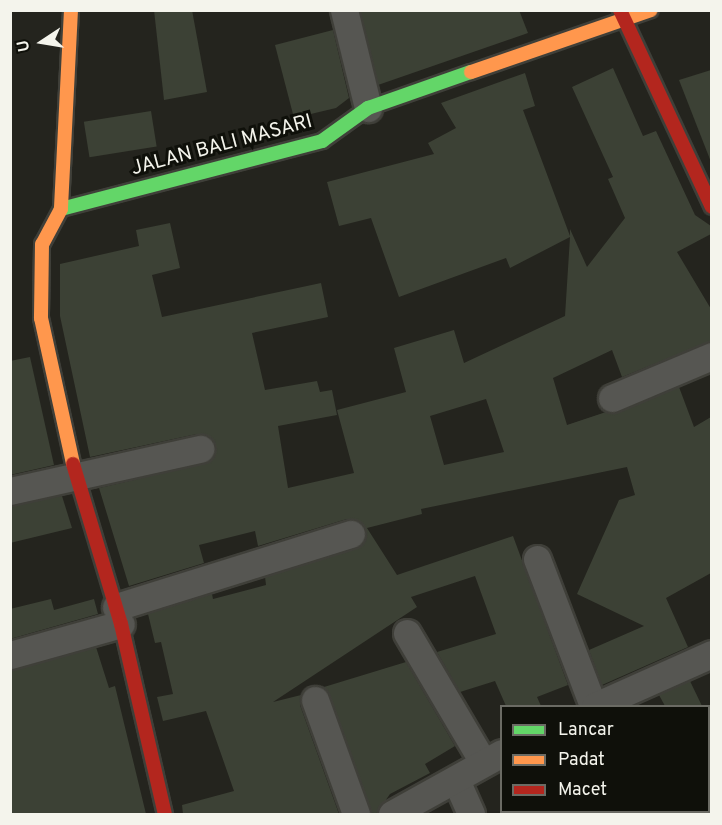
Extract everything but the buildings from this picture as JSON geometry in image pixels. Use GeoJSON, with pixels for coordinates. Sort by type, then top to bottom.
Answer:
{"type":"FeatureCollection","features":[{"type":"Feature","properties":{"kind":"street"},"geometry":{"type":"LineString","coordinates":[[71,10],[61,209],[42,244],[40,318],[75,475],[119,616],[165,814]]}},
{"type":"Feature","properties":{"kind":"street"},"geometry":{"type":"LineString","coordinates":[[344,10],[368,108]]}},
{"type":"Feature","properties":{"kind":"street","name":"JALAN BALI MASARI"},"geometry":{"type":"LineString","coordinates":[[61,209],[322,141],[368,108],[622,16],[651,10]]}},
{"type":"Feature","properties":{"kind":"street"},"geometry":{"type":"LineString","coordinates":[[622,16],[711,207]]}},
{"type":"Feature","properties":{"kind":"street"},"geometry":{"type":"LineString","coordinates":[[612,398],[711,356]]}},
{"type":"Feature","properties":{"kind":"street"},"geometry":{"type":"LineString","coordinates":[[10,491],[200,449]]}},
{"type":"Feature","properties":{"kind":"street"},"geometry":{"type":"LineString","coordinates":[[10,654],[351,534]]}},
{"type":"Feature","properties":{"kind":"street"},"geometry":{"type":"LineString","coordinates":[[537,559],[594,705]]}},
{"type":"Feature","properties":{"kind":"street"},"geometry":{"type":"LineString","coordinates":[[392,814],[492,758],[407,633]]}},
{"type":"Feature","properties":{"kind":"street"},"geometry":{"type":"LineString","coordinates":[[596,705],[711,654]]}},
{"type":"Feature","properties":{"kind":"street"},"geometry":{"type":"LineString","coordinates":[[315,700],[356,814]]}},
{"type":"Feature","properties":{"kind":"street"},"geometry":{"type":"LineString","coordinates":[[456,780],[471,814]]}},
{"type":"Feature","properties":{"kind":"traffic: fast"},"geometry":{"type":"LineString","coordinates":[[61,209],[322,141],[368,108],[471,72]]}},
{"type":"Feature","properties":{"kind":"traffic: slow"},"geometry":{"type":"LineString","coordinates":[[71,10],[61,209],[42,244],[41,318],[73,464]]}},
{"type":"Feature","properties":{"kind":"traffic: slow"},"geometry":{"type":"LineString","coordinates":[[471,72],[651,10]]}},
{"type":"Feature","properties":{"kind":"traffic: jam"},"geometry":{"type":"LineString","coordinates":[[620,10],[712,207]]}},
{"type":"Feature","properties":{"kind":"traffic: jam"},"geometry":{"type":"LineString","coordinates":[[73,464],[121,624],[165,814]]}}]}
